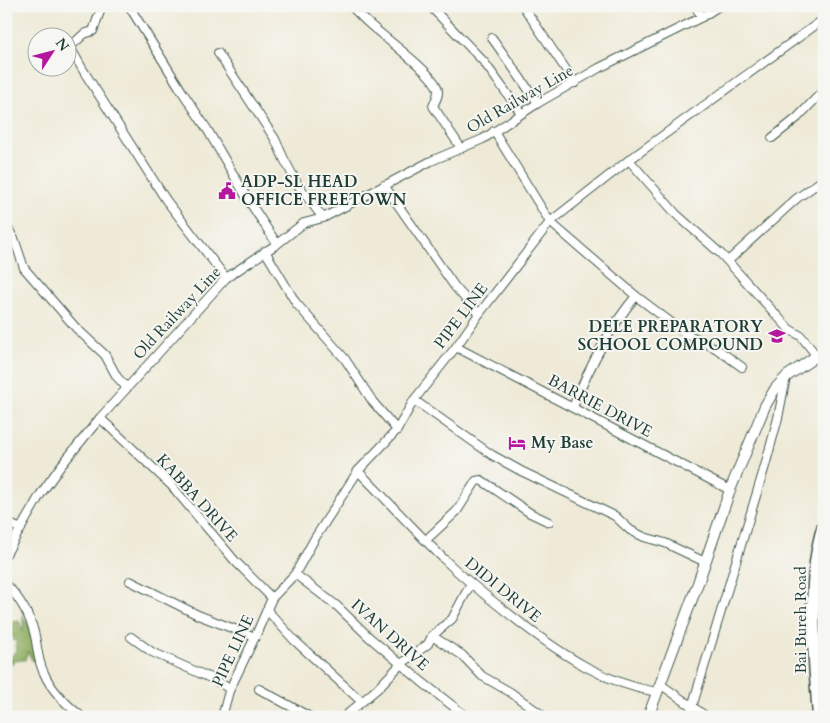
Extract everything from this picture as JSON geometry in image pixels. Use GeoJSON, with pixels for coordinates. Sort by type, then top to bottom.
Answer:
{"type":"FeatureCollection","features":[{"type":"Feature","properties":{"kind":"highway","name":"Bai Bureh Road"},"geometry":{"type":"LineString","coordinates":[[819,717],[814,638],[814,589],[819,540],[824,525]]}},
{"type":"Feature","properties":{"kind":"street"},"geometry":{"type":"LineString","coordinates":[[102,6],[93,31],[84,34],[70,47],[166,200],[226,278]]}},
{"type":"Feature","properties":{"kind":"street"},"geometry":{"type":"LineString","coordinates":[[129,6],[277,244]]}},
{"type":"Feature","properties":{"kind":"street"},"geometry":{"type":"LineString","coordinates":[[351,6],[371,26],[412,60],[438,88],[438,94],[433,106],[461,148]]}},
{"type":"Feature","properties":{"kind":"street"},"geometry":{"type":"LineString","coordinates":[[430,6],[484,62],[521,113]]}},
{"type":"Feature","properties":{"kind":"street"},"geometry":{"type":"LineString","coordinates":[[523,6],[575,83]]}},
{"type":"Feature","properties":{"kind":"street"},"geometry":{"type":"LineString","coordinates":[[695,6],[702,17]]}},
{"type":"Feature","properties":{"kind":"street","name":"Old Railway Line"},"geometry":{"type":"LineString","coordinates":[[6,554],[40,495],[60,467],[100,418],[226,278],[277,244],[304,223],[322,218],[367,196],[384,185],[483,138],[521,113],[599,68],[702,17],[719,6]]}},
{"type":"Feature","properties":{"kind":"street","name":"PIPE LINE"},"geometry":{"type":"LineString","coordinates":[[222,717],[230,689],[272,598],[295,574],[315,538],[358,471],[396,430],[414,400],[550,222],[629,160],[824,19]]}},
{"type":"Feature","properties":{"kind":"street"},"geometry":{"type":"LineString","coordinates":[[492,38],[538,103]]}},
{"type":"Feature","properties":{"kind":"street"},"geometry":{"type":"LineString","coordinates":[[218,53],[275,139],[298,185],[322,218]]}},
{"type":"Feature","properties":{"kind":"street"},"geometry":{"type":"LineString","coordinates":[[772,138],[797,118],[824,90]]}},
{"type":"Feature","properties":{"kind":"street"},"geometry":{"type":"LineString","coordinates":[[494,131],[550,222],[636,296],[685,333],[718,349],[742,367]]}},
{"type":"Feature","properties":{"kind":"street"},"geometry":{"type":"LineString","coordinates":[[629,160],[676,214],[728,261],[789,328],[820,353],[787,376],[774,389],[765,406],[730,490],[648,717]]}},
{"type":"Feature","properties":{"kind":"street"},"geometry":{"type":"LineString","coordinates":[[728,261],[796,199],[824,179]]}},
{"type":"Feature","properties":{"kind":"street"},"geometry":{"type":"LineString","coordinates":[[384,185],[455,288],[479,314]]}},
{"type":"Feature","properties":{"kind":"street"},"geometry":{"type":"LineString","coordinates":[[6,225],[15,240],[24,268],[76,328],[105,355],[117,377],[127,388]]}},
{"type":"Feature","properties":{"kind":"street"},"geometry":{"type":"LineString","coordinates":[[266,251],[296,303],[345,359],[374,402],[396,430]]}},
{"type":"Feature","properties":{"kind":"street"},"geometry":{"type":"LineString","coordinates":[[574,408],[584,381],[604,345],[636,296]]}},
{"type":"Feature","properties":{"kind":"street","name":"BARRIE DRIVE"},"geometry":{"type":"LineString","coordinates":[[456,347],[730,490]]}},
{"type":"Feature","properties":{"kind":"street"},"geometry":{"type":"LineString","coordinates":[[689,717],[765,466],[787,376]]}},
{"type":"Feature","properties":{"kind":"street"},"geometry":{"type":"LineString","coordinates":[[414,400],[492,455],[615,516],[630,530],[644,537],[665,543],[705,562]]}},
{"type":"Feature","properties":{"kind":"street","name":"KABBA DRIVE"},"geometry":{"type":"LineString","coordinates":[[100,418],[171,486],[235,561],[272,598]]}},
{"type":"Feature","properties":{"kind":"street","name":"DIDI DRIVE"},"geometry":{"type":"LineString","coordinates":[[358,471],[471,583],[529,629],[577,662],[607,678],[641,689],[658,688]]}},
{"type":"Feature","properties":{"kind":"street"},"geometry":{"type":"LineString","coordinates":[[426,540],[456,511],[476,481],[481,480],[530,513],[550,522]]}},
{"type":"Feature","properties":{"kind":"street"},"geometry":{"type":"LineString","coordinates":[[6,522],[21,529]]}},
{"type":"Feature","properties":{"kind":"street","name":"IVAN DRIVE"},"geometry":{"type":"LineString","coordinates":[[295,574],[337,606],[369,637],[467,717]]}},
{"type":"Feature","properties":{"kind":"street"},"geometry":{"type":"LineString","coordinates":[[130,580],[198,615],[255,637]]}},
{"type":"Feature","properties":{"kind":"street"},"geometry":{"type":"LineString","coordinates":[[344,717],[377,689],[401,664],[428,644],[432,636],[452,619],[471,583]]}},
{"type":"Feature","properties":{"kind":"street"},"geometry":{"type":"LineString","coordinates":[[6,586],[11,589],[24,608],[34,631],[37,654],[44,674],[73,710],[82,717]]}},
{"type":"Feature","properties":{"kind":"street"},"geometry":{"type":"LineString","coordinates":[[267,610],[294,640],[361,701]]}},
{"type":"Feature","properties":{"kind":"street"},"geometry":{"type":"LineString","coordinates":[[432,636],[462,655],[482,676],[510,692],[545,717]]}},
{"type":"Feature","properties":{"kind":"street"},"geometry":{"type":"LineString","coordinates":[[131,637],[152,652],[215,680],[230,689]]}},
{"type":"Feature","properties":{"kind":"street"},"geometry":{"type":"LineString","coordinates":[[259,688],[310,717]]}},
{"type":"Feature","properties":{"kind":"street"},"geometry":{"type":"LineString","coordinates":[[658,688],[707,717]]}},
{"type":"Feature","properties":{"kind":"green space"},"geometry":{"type":"Polygon","coordinates":[[[23,616],[32,630],[36,659],[32,661],[28,651],[25,660],[15,660],[12,665],[8,661],[17,649],[15,646],[17,642],[11,636],[8,642],[6,642],[6,623],[7,621],[19,621],[23,632],[23,616]]]}},
{"type":"Feature","properties":{"kind":"place","name":"ADP-SL HEAD OFFICE FREETOWN"},"geometry":{"type":"Point","coordinates":[227,191]}},
{"type":"Feature","properties":{"kind":"place","name":"DELE PREPARATORY SCHOOL COMPOUND"},"geometry":{"type":"Point","coordinates":[777,336]}},
{"type":"Feature","properties":{"kind":"place","name":"My Base"},"geometry":{"type":"Point","coordinates":[517,443]}}]}
